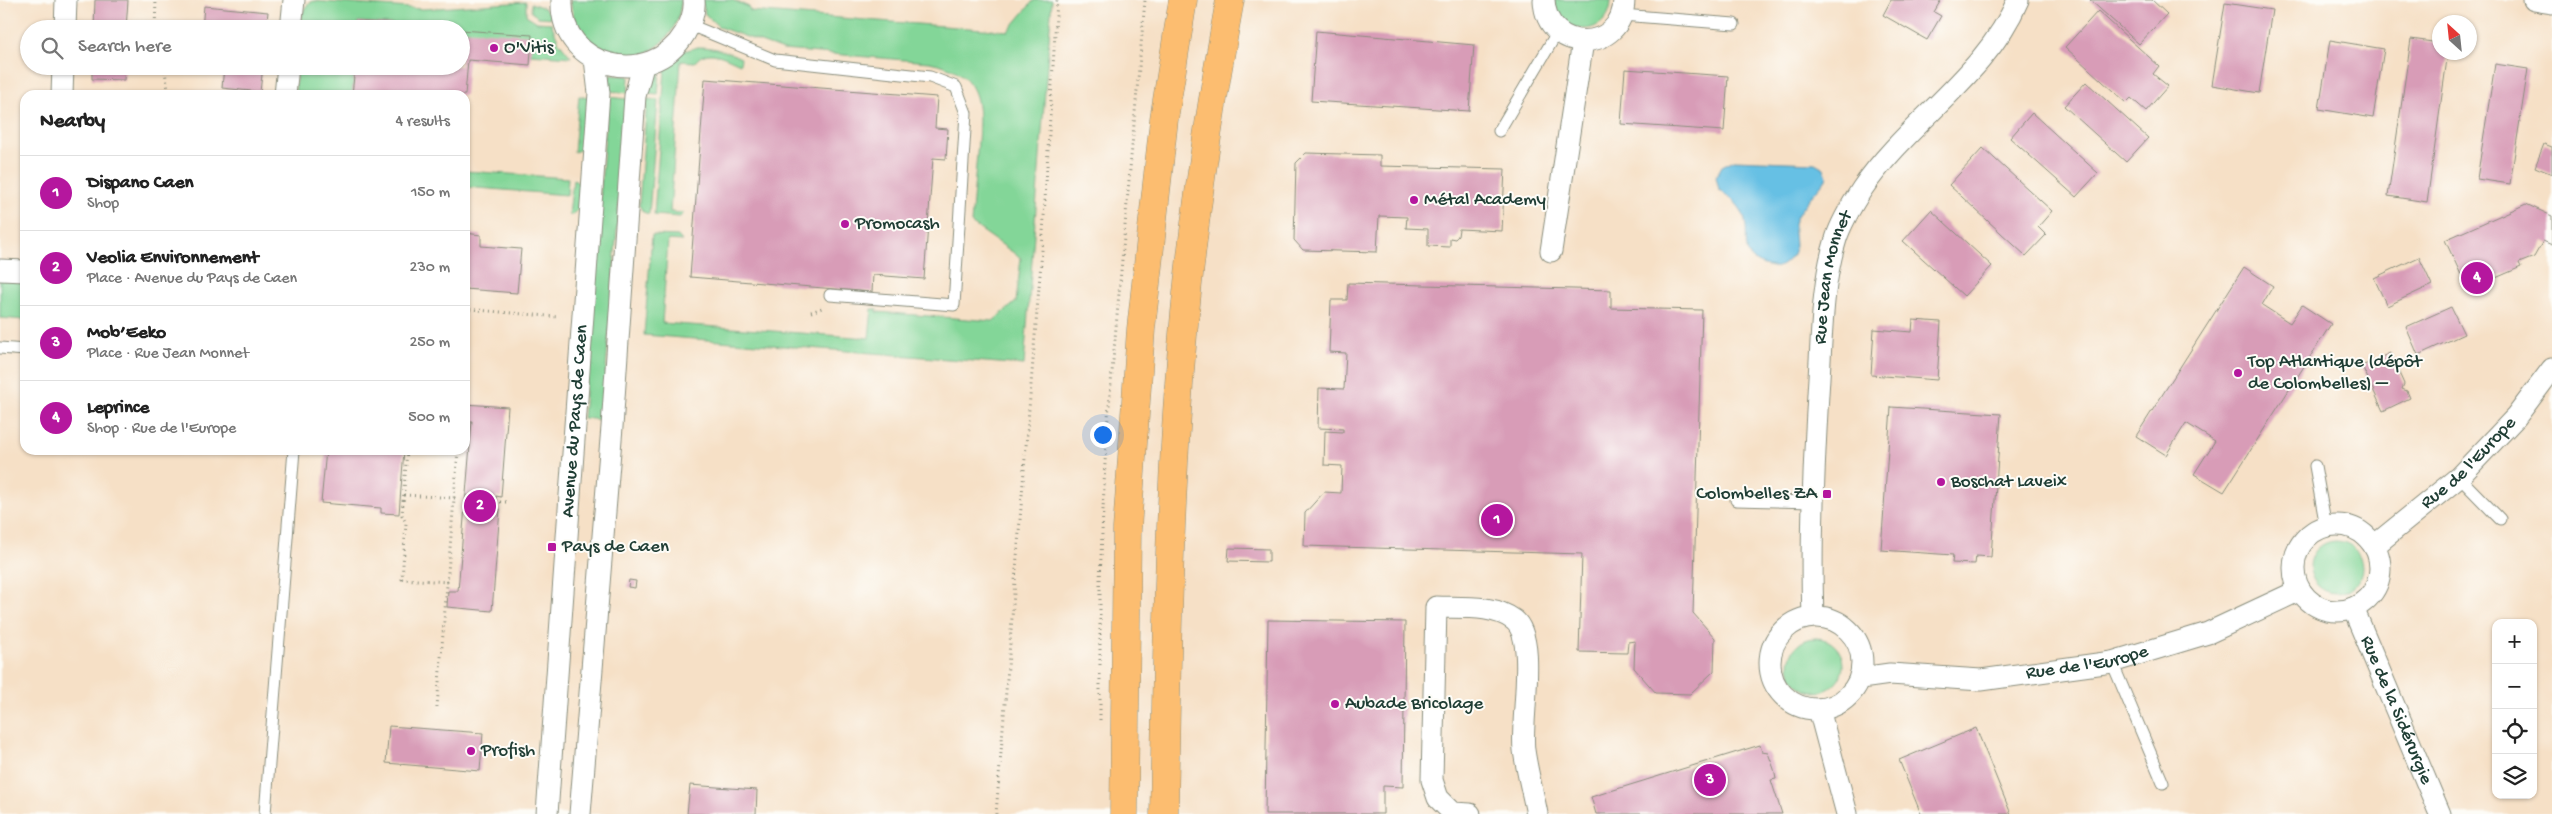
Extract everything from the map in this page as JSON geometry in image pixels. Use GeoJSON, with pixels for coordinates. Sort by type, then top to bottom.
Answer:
{"type":"FeatureCollection","features":[{"type":"Feature","properties":{"kind":"main road"},"geometry":{"type":"LineString","coordinates":[[1124,814],[1127,529],[1140,348],[1164,119],[1183,0]]}},
{"type":"Feature","properties":{"kind":"main road"},"geometry":{"type":"LineString","coordinates":[[1164,814],[1171,514],[1185,313],[1213,91],[1230,0]]}},
{"type":"Feature","properties":{"kind":"street"},"geometry":{"type":"LineString","coordinates":[[65,20],[66,0]]}},
{"type":"Feature","properties":{"kind":"street"},"geometry":{"type":"LineString","coordinates":[[292,20],[294,0]]}},
{"type":"Feature","properties":{"kind":"street"},"geometry":{"type":"LineString","coordinates":[[562,0],[566,27],[577,43],[595,59],[618,67],[643,66],[664,57],[679,43],[690,25],[694,0]]}},
{"type":"Feature","properties":{"kind":"street"},"geometry":{"type":"LineString","coordinates":[[1544,0],[1550,22],[1558,31],[1570,39],[1583,41],[1607,34],[1616,26],[1623,7]]}},
{"type":"Feature","properties":{"kind":"street","name":"Rue Jean Monnet"},"geometry":{"type":"LineString","coordinates":[[1814,616],[1813,502],[1824,295],[1836,238],[1862,190],[1891,152],[1960,83],[1990,47],[2018,0]]}},
{"type":"Feature","properties":{"kind":"street"},"geometry":{"type":"LineString","coordinates":[[2534,0],[2552,3]]}},
{"type":"Feature","properties":{"kind":"street"},"geometry":{"type":"LineString","coordinates":[[1551,251],[1583,41]]}},
{"type":"Feature","properties":{"kind":"street","name":"Avenue du Pays de Caen"},"geometry":{"type":"LineString","coordinates":[[547,814],[599,94],[595,59]]}},
{"type":"Feature","properties":{"kind":"street","name":"Avenue du Pays de Caen"},"geometry":{"type":"LineString","coordinates":[[580,814],[612,427],[635,96],[643,66]]}},
{"type":"Feature","properties":{"kind":"street"},"geometry":{"type":"LineString","coordinates":[[62,90],[63,75]]}},
{"type":"Feature","properties":{"kind":"street"},"geometry":{"type":"LineString","coordinates":[[286,90],[287,75]]}},
{"type":"Feature","properties":{"kind":"street"},"geometry":{"type":"LineString","coordinates":[[0,270],[20,271]]}},
{"type":"Feature","properties":{"kind":"street","name":"Rue de l'Europe"},"geometry":{"type":"LineString","coordinates":[[2374,546],[2459,477],[2516,417],[2552,369]]}},
{"type":"Feature","properties":{"kind":"street"},"geometry":{"type":"LineString","coordinates":[[2340,525],[2353,528],[2365,535],[2374,546],[2380,560],[2380,575],[2375,589],[2366,600],[2353,608],[2341,611],[2318,606],[2300,590],[2295,578],[2294,565],[2297,552],[2304,541],[2314,532],[2326,527],[2340,525]]}},
{"type":"Feature","properties":{"kind":"street","name":"Rue de l'Europe"},"geometry":{"type":"LineString","coordinates":[[1860,678],[1890,674],[1982,680],[2112,662],[2208,633],[2300,590]]}},
{"type":"Feature","properties":{"kind":"street"},"geometry":{"type":"LineString","coordinates":[[1455,814],[1438,798],[1432,780],[1436,608],[1493,610],[1515,620],[1522,633],[1527,656],[1524,749],[1537,814]]}},
{"type":"Feature","properties":{"kind":"street","name":"Rue de la Sidérurgie"},"geometry":{"type":"LineString","coordinates":[[2353,608],[2440,814]]}},
{"type":"Feature","properties":{"kind":"street"},"geometry":{"type":"LineString","coordinates":[[1814,616],[1832,619],[1847,628],[1858,642],[1863,660],[1860,678],[1851,694],[1837,704],[1819,709],[1801,707],[1786,698],[1775,683],[1770,666],[1772,648],[1781,632],[1796,621],[1814,616]]}},
{"type":"Feature","properties":{"kind":"street"},"geometry":{"type":"LineString","coordinates":[[1819,709],[1847,814]]}},
{"type":"Feature","properties":{"kind":"street"},"geometry":{"type":"LineString","coordinates":[[551,763],[584,764]]}},
{"type":"Feature","properties":{"kind":"lane"},"geometry":{"type":"LineString","coordinates":[[1623,7],[1734,24]]}},
{"type":"Feature","properties":{"kind":"lane"},"geometry":{"type":"LineString","coordinates":[[690,25],[775,60],[930,77],[956,87],[966,113],[954,304],[830,295]]}},
{"type":"Feature","properties":{"kind":"lane"},"geometry":{"type":"LineString","coordinates":[[1500,131],[1558,31]]}},
{"type":"Feature","properties":{"kind":"lane"},"geometry":{"type":"LineString","coordinates":[[0,348],[20,350]]}},
{"type":"Feature","properties":{"kind":"lane"},"geometry":{"type":"LineString","coordinates":[[265,814],[294,455]]}},
{"type":"Feature","properties":{"kind":"lane"},"geometry":{"type":"LineString","coordinates":[[2315,466],[2326,527]]}},
{"type":"Feature","properties":{"kind":"lane"},"geometry":{"type":"LineString","coordinates":[[2459,477],[2500,519]]}},
{"type":"Feature","properties":{"kind":"lane"},"geometry":{"type":"LineString","coordinates":[[1736,500],[1813,502]]}},
{"type":"Feature","properties":{"kind":"lane"},"geometry":{"type":"LineString","coordinates":[[2112,662],[2163,783]]}},
{"type":"Feature","properties":{"kind":"path"},"geometry":{"type":"LineString","coordinates":[[155,20],[156,0]]}},
{"type":"Feature","properties":{"kind":"path"},"geometry":{"type":"LineString","coordinates":[[996,814],[1042,250],[1057,0]]}},
{"type":"Feature","properties":{"kind":"path"},"geometry":{"type":"LineString","coordinates":[[166,75],[169,90]]}},
{"type":"Feature","properties":{"kind":"path"},"geometry":{"type":"LineString","coordinates":[[470,309],[559,317]]}},
{"type":"Feature","properties":{"kind":"path"},"geometry":{"type":"LineString","coordinates":[[407,455],[402,515],[406,523],[402,579],[448,582]]}},
{"type":"Feature","properties":{"kind":"path"},"geometry":{"type":"LineString","coordinates":[[437,707],[458,455]]}},
{"type":"Feature","properties":{"kind":"path"},"geometry":{"type":"LineString","coordinates":[[404,495],[454,498]]}},
{"type":"Feature","properties":{"kind":"path"},"geometry":{"type":"LineString","coordinates":[[495,502],[510,502]]}},
{"type":"Feature","properties":{"kind":"green space"},"geometry":{"type":"Polygon","coordinates":[[[570,0],[681,0],[678,17],[662,43],[650,51],[636,56],[621,56],[606,52],[580,34],[575,23],[570,0]]]}},
{"type":"Feature","properties":{"kind":"green space"},"geometry":{"type":"Polygon","coordinates":[[[702,0],[732,0],[749,7],[750,11],[1008,31],[1034,0],[1052,0],[1024,365],[644,335],[652,235],[678,236],[682,241],[668,240],[662,323],[869,338],[872,309],[877,309],[877,312],[993,321],[1016,302],[1021,258],[971,223],[979,121],[978,107],[975,94],[969,83],[960,74],[947,67],[929,62],[783,50],[719,27],[705,14],[702,0]]]}},
{"type":"Feature","properties":{"kind":"green space"},"geometry":{"type":"Polygon","coordinates":[[[1554,0],[1611,0],[1609,12],[1603,21],[1595,27],[1585,29],[1575,28],[1566,22],[1558,13],[1554,0]]]}},
{"type":"Feature","properties":{"kind":"green space"},"geometry":{"type":"Polygon","coordinates":[[[313,1],[423,9],[526,2],[526,15],[537,22],[551,23],[559,42],[571,57],[530,54],[470,32],[470,20],[301,20],[304,9],[313,1]]]}},
{"type":"Feature","properties":{"kind":"green space"},"geometry":{"type":"Polygon","coordinates":[[[531,3],[544,8],[554,18],[538,17],[531,12],[531,3]]]}},
{"type":"Feature","properties":{"kind":"green space"},"geometry":{"type":"Polygon","coordinates":[[[698,47],[731,53],[741,58],[740,64],[711,54],[700,57],[695,62],[681,61],[670,212],[684,213],[680,217],[654,215],[665,70],[667,68],[665,64],[684,51],[698,47]]]}},
{"type":"Feature","properties":{"kind":"green space"},"geometry":{"type":"Polygon","coordinates":[[[660,68],[658,95],[648,94],[651,77],[660,68]]]}},
{"type":"Feature","properties":{"kind":"green space"},"geometry":{"type":"Polygon","coordinates":[[[296,75],[354,75],[353,90],[295,90],[296,75]]]}},
{"type":"Feature","properties":{"kind":"green space"},"geometry":{"type":"Polygon","coordinates":[[[610,75],[629,76],[628,93],[609,91],[610,75]]]}},
{"type":"Feature","properties":{"kind":"green space"},"geometry":{"type":"Polygon","coordinates":[[[579,96],[590,97],[586,148],[574,152],[579,96]]]}},
{"type":"Feature","properties":{"kind":"green space"},"geometry":{"type":"Polygon","coordinates":[[[608,97],[627,99],[602,420],[583,418],[608,97]]]}},
{"type":"Feature","properties":{"kind":"green space"},"geometry":{"type":"Polygon","coordinates":[[[647,99],[658,100],[649,214],[643,212],[639,205],[647,99]]]}},
{"type":"Feature","properties":{"kind":"green space"},"geometry":{"type":"Polygon","coordinates":[[[470,171],[568,178],[567,195],[470,187],[470,171]]]}},
{"type":"Feature","properties":{"kind":"green space"},"geometry":{"type":"Polygon","coordinates":[[[573,179],[583,187],[581,206],[572,215],[569,215],[573,179]]]}},
{"type":"Feature","properties":{"kind":"green space"},"geometry":{"type":"Polygon","coordinates":[[[0,278],[20,280],[20,320],[0,318],[0,278]]]}},
{"type":"Feature","properties":{"kind":"green space"},"geometry":{"type":"Polygon","coordinates":[[[2331,541],[2341,541],[2355,548],[2362,562],[2362,572],[2355,586],[2341,593],[2331,593],[2321,589],[2314,582],[2310,572],[2310,562],[2314,552],[2321,545],[2331,541]]]}},
{"type":"Feature","properties":{"kind":"green space"},"geometry":{"type":"Polygon","coordinates":[[[1811,638],[1821,638],[1831,642],[1839,650],[1843,665],[1839,680],[1831,688],[1821,692],[1811,692],[1801,688],[1793,680],[1789,670],[1789,660],[1793,650],[1801,642],[1811,638]]]}},
{"type":"Feature","properties":{"kind":"water"},"geometry":{"type":"Polygon","coordinates":[[[1734,160],[1815,163],[1824,168],[1827,177],[1798,214],[1794,224],[1795,246],[1793,254],[1781,266],[1772,267],[1752,259],[1748,253],[1746,223],[1743,214],[1736,204],[1719,190],[1716,177],[1722,166],[1734,160]]]}},
{"type":"Feature","properties":{"kind":"building"},"geometry":{"type":"Polygon","coordinates":[[[95,0],[128,0],[127,20],[94,20],[95,0]]]}},
{"type":"Feature","properties":{"kind":"building"},"geometry":{"type":"Polygon","coordinates":[[[1891,0],[1941,0],[1934,12],[1941,16],[1927,40],[1883,15],[1891,0]]]}},
{"type":"Feature","properties":{"kind":"building"},"geometry":{"type":"Polygon","coordinates":[[[2090,0],[2152,0],[2167,14],[2139,44],[2090,0]]]}},
{"type":"Feature","properties":{"kind":"building"},"geometry":{"type":"Polygon","coordinates":[[[2225,3],[2272,10],[2259,93],[2212,85],[2225,3]]]}},
{"type":"Feature","properties":{"kind":"building"},"geometry":{"type":"Polygon","coordinates":[[[204,6],[268,12],[267,20],[203,20],[204,6]]]}},
{"type":"Feature","properties":{"kind":"building"},"geometry":{"type":"Polygon","coordinates":[[[2098,11],[2159,66],[2153,74],[2168,86],[2146,111],[2131,98],[2126,103],[2065,47],[2098,11]]]}},
{"type":"Feature","properties":{"kind":"building"},"geometry":{"type":"Polygon","coordinates":[[[470,31],[532,35],[530,65],[470,60],[470,31]]]}},
{"type":"Feature","properties":{"kind":"building"},"geometry":{"type":"Polygon","coordinates":[[[1316,31],[1474,45],[1469,111],[1311,101],[1316,31]]]}},
{"type":"Feature","properties":{"kind":"building"},"geometry":{"type":"Polygon","coordinates":[[[2411,39],[2432,42],[2432,60],[2447,60],[2427,202],[2388,196],[2411,39]]]}},
{"type":"Feature","properties":{"kind":"building"},"geometry":{"type":"Polygon","coordinates":[[[2330,40],[2384,49],[2373,118],[2319,109],[2330,40]]]}},
{"type":"Feature","properties":{"kind":"building"},"geometry":{"type":"Polygon","coordinates":[[[2495,64],[2528,69],[2510,184],[2477,179],[2495,64]]]}},
{"type":"Feature","properties":{"kind":"building"},"geometry":{"type":"Polygon","coordinates":[[[1625,69],[1728,76],[1724,131],[1621,124],[1625,69]]]}},
{"type":"Feature","properties":{"kind":"building"},"geometry":{"type":"Polygon","coordinates":[[[92,75],[124,75],[124,80],[92,79],[92,75]]]}},
{"type":"Feature","properties":{"kind":"building"},"geometry":{"type":"Polygon","coordinates":[[[223,75],[262,75],[260,90],[222,88],[223,75]]]}},
{"type":"Feature","properties":{"kind":"building"},"geometry":{"type":"Polygon","coordinates":[[[354,75],[467,75],[465,90],[353,90],[354,75]]]}},
{"type":"Feature","properties":{"kind":"building","name":"Promocash"},"geometry":{"type":"Polygon","coordinates":[[[705,79],[937,97],[935,128],[948,129],[946,159],[933,158],[924,279],[873,275],[872,292],[690,277],[705,79]]]}},
{"type":"Feature","properties":{"kind":"building"},"geometry":{"type":"Polygon","coordinates":[[[2086,82],[2148,138],[2126,162],[2064,106],[2086,82]]]}},
{"type":"Feature","properties":{"kind":"building"},"geometry":{"type":"Polygon","coordinates":[[[2032,113],[2098,173],[2076,197],[2010,138],[2032,113]]]}},
{"type":"Feature","properties":{"kind":"building"},"geometry":{"type":"Polygon","coordinates":[[[2544,144],[2552,147],[2552,174],[2535,167],[2544,144]]]}},
{"type":"Feature","properties":{"kind":"building"},"geometry":{"type":"Polygon","coordinates":[[[1983,148],[2052,211],[2038,227],[2046,235],[2026,256],[1949,185],[1983,148]]]}},
{"type":"Feature","properties":{"kind":"building"},"geometry":{"type":"Polygon","coordinates":[[[1306,153],[1380,155],[1380,166],[1505,169],[1502,231],[1459,229],[1458,236],[1455,239],[1450,238],[1450,247],[1428,246],[1428,229],[1406,228],[1407,217],[1379,216],[1377,252],[1303,250],[1294,240],[1296,163],[1306,153]]]}},
{"type":"Feature","properties":{"kind":"building"},"geometry":{"type":"Polygon","coordinates":[[[2526,204],[2552,216],[2552,245],[2543,241],[2534,257],[2519,263],[2521,267],[2468,290],[2445,240],[2526,204]]]}},
{"type":"Feature","properties":{"kind":"building"},"geometry":{"type":"Polygon","coordinates":[[[1931,210],[1992,266],[1964,296],[1903,241],[1931,210]]]}},
{"type":"Feature","properties":{"kind":"building"},"geometry":{"type":"Polygon","coordinates":[[[470,234],[481,235],[481,246],[521,249],[517,293],[470,289],[470,234]]]}},
{"type":"Feature","properties":{"kind":"building"},"geometry":{"type":"Polygon","coordinates":[[[2419,257],[2432,285],[2387,306],[2374,278],[2419,257]]]}},
{"type":"Feature","properties":{"kind":"building","name":"Top Atlantique (dépôt de Colombelles) –"},"geometry":{"type":"Polygon","coordinates":[[[2244,267],[2273,286],[2262,305],[2290,323],[2302,305],[2331,324],[2224,492],[2194,474],[2215,441],[2186,423],[2166,455],[2136,436],[2244,267]]]}},
{"type":"Feature","properties":{"kind":"building"},"geometry":{"type":"Polygon","coordinates":[[[1348,283],[1611,290],[1611,308],[1702,310],[1693,613],[1715,638],[1714,671],[1690,694],[1656,693],[1634,668],[1635,641],[1628,642],[1627,653],[1579,652],[1582,554],[1304,546],[1305,513],[1324,492],[1341,493],[1342,466],[1324,465],[1325,431],[1343,432],[1343,429],[1318,428],[1319,388],[1344,389],[1346,353],[1329,352],[1331,300],[1347,300],[1348,283]]]}},
{"type":"Feature","properties":{"kind":"building"},"geometry":{"type":"Polygon","coordinates":[[[2451,307],[2464,334],[2418,355],[2406,327],[2451,307]]]}},
{"type":"Feature","properties":{"kind":"building"},"geometry":{"type":"Polygon","coordinates":[[[1913,320],[1941,322],[1937,380],[1871,375],[1874,329],[1912,332],[1913,320]]]}},
{"type":"Feature","properties":{"kind":"building"},"geometry":{"type":"Polygon","coordinates":[[[2390,353],[2404,384],[2402,389],[2407,391],[2410,398],[2383,411],[2362,366],[2390,353]]]}},
{"type":"Feature","properties":{"kind":"building"},"geometry":{"type":"Polygon","coordinates":[[[470,404],[508,407],[501,497],[496,496],[495,509],[500,509],[492,611],[447,607],[448,591],[458,591],[472,421],[470,421],[470,404]]]}},
{"type":"Feature","properties":{"kind":"building","name":"Boschat Laveix"},"geometry":{"type":"Polygon","coordinates":[[[1891,407],[2001,414],[1991,557],[1976,556],[1975,564],[1952,563],[1953,555],[1881,550],[1891,407]]]}},
{"type":"Feature","properties":{"kind":"building"},"geometry":{"type":"Polygon","coordinates":[[[326,455],[404,455],[399,514],[381,513],[381,508],[321,503],[326,455]]]}},
{"type":"Feature","properties":{"kind":"building"},"geometry":{"type":"Polygon","coordinates":[[[1229,548],[1269,549],[1269,562],[1228,561],[1229,548]]]}},
{"type":"Feature","properties":{"kind":"building"},"geometry":{"type":"Polygon","coordinates":[[[629,580],[636,581],[635,588],[628,587],[629,580]]]}},
{"type":"Feature","properties":{"kind":"building","name":"Aubade Bricolage"},"geometry":{"type":"Polygon","coordinates":[[[1268,620],[1405,622],[1403,787],[1383,786],[1383,814],[1265,814],[1268,620]]]}},
{"type":"Feature","properties":{"kind":"building"},"geometry":{"type":"Polygon","coordinates":[[[389,726],[483,733],[480,771],[386,763],[389,726]]]}},
{"type":"Feature","properties":{"kind":"building"},"geometry":{"type":"Polygon","coordinates":[[[1976,728],[2011,814],[1921,814],[1899,760],[1976,728]]]}},
{"type":"Feature","properties":{"kind":"building"},"geometry":{"type":"Polygon","coordinates":[[[1760,745],[1762,752],[1768,753],[1774,769],[1776,779],[1771,780],[1782,814],[1596,814],[1591,797],[1760,745]]]}},
{"type":"Feature","properties":{"kind":"building"},"geometry":{"type":"Polygon","coordinates":[[[690,785],[757,790],[756,814],[687,814],[690,785]]]}},
{"type":"Feature","properties":{"kind":"place","name":"O'Vitis"},"geometry":{"type":"Point","coordinates":[494,48]}},
{"type":"Feature","properties":{"kind":"place","name":"Métal Academy"},"geometry":{"type":"Point","coordinates":[1414,200]}},
{"type":"Feature","properties":{"kind":"place","name":"Promocash"},"geometry":{"type":"Point","coordinates":[845,224]}},
{"type":"Feature","properties":{"kind":"place","name":"Leprince"},"geometry":{"type":"Point","coordinates":[2477,278]}},
{"type":"Feature","properties":{"kind":"place","name":"Top Atlantique (dépôt de Colombelles) –"},"geometry":{"type":"Point","coordinates":[2238,373]}},
{"type":"Feature","properties":{"kind":"place","name":"Boschat Laveix"},"geometry":{"type":"Point","coordinates":[1941,482]}},
{"type":"Feature","properties":{"kind":"place","name":"Colombelles ZA"},"geometry":{"type":"Point","coordinates":[1827,494]}},
{"type":"Feature","properties":{"kind":"place","name":"Veolia Environnement"},"geometry":{"type":"Point","coordinates":[480,506]}},
{"type":"Feature","properties":{"kind":"place","name":"Dispano Caen"},"geometry":{"type":"Point","coordinates":[1497,520]}},
{"type":"Feature","properties":{"kind":"place","name":"Pays de Caen"},"geometry":{"type":"Point","coordinates":[552,547]}},
{"type":"Feature","properties":{"kind":"place","name":"Aubade Bricolage"},"geometry":{"type":"Point","coordinates":[1335,704]}},
{"type":"Feature","properties":{"kind":"place","name":"Profish"},"geometry":{"type":"Point","coordinates":[471,751]}},
{"type":"Feature","properties":{"kind":"place","name":"Mob’Eeko"},"geometry":{"type":"Point","coordinates":[1710,780]}}]}
